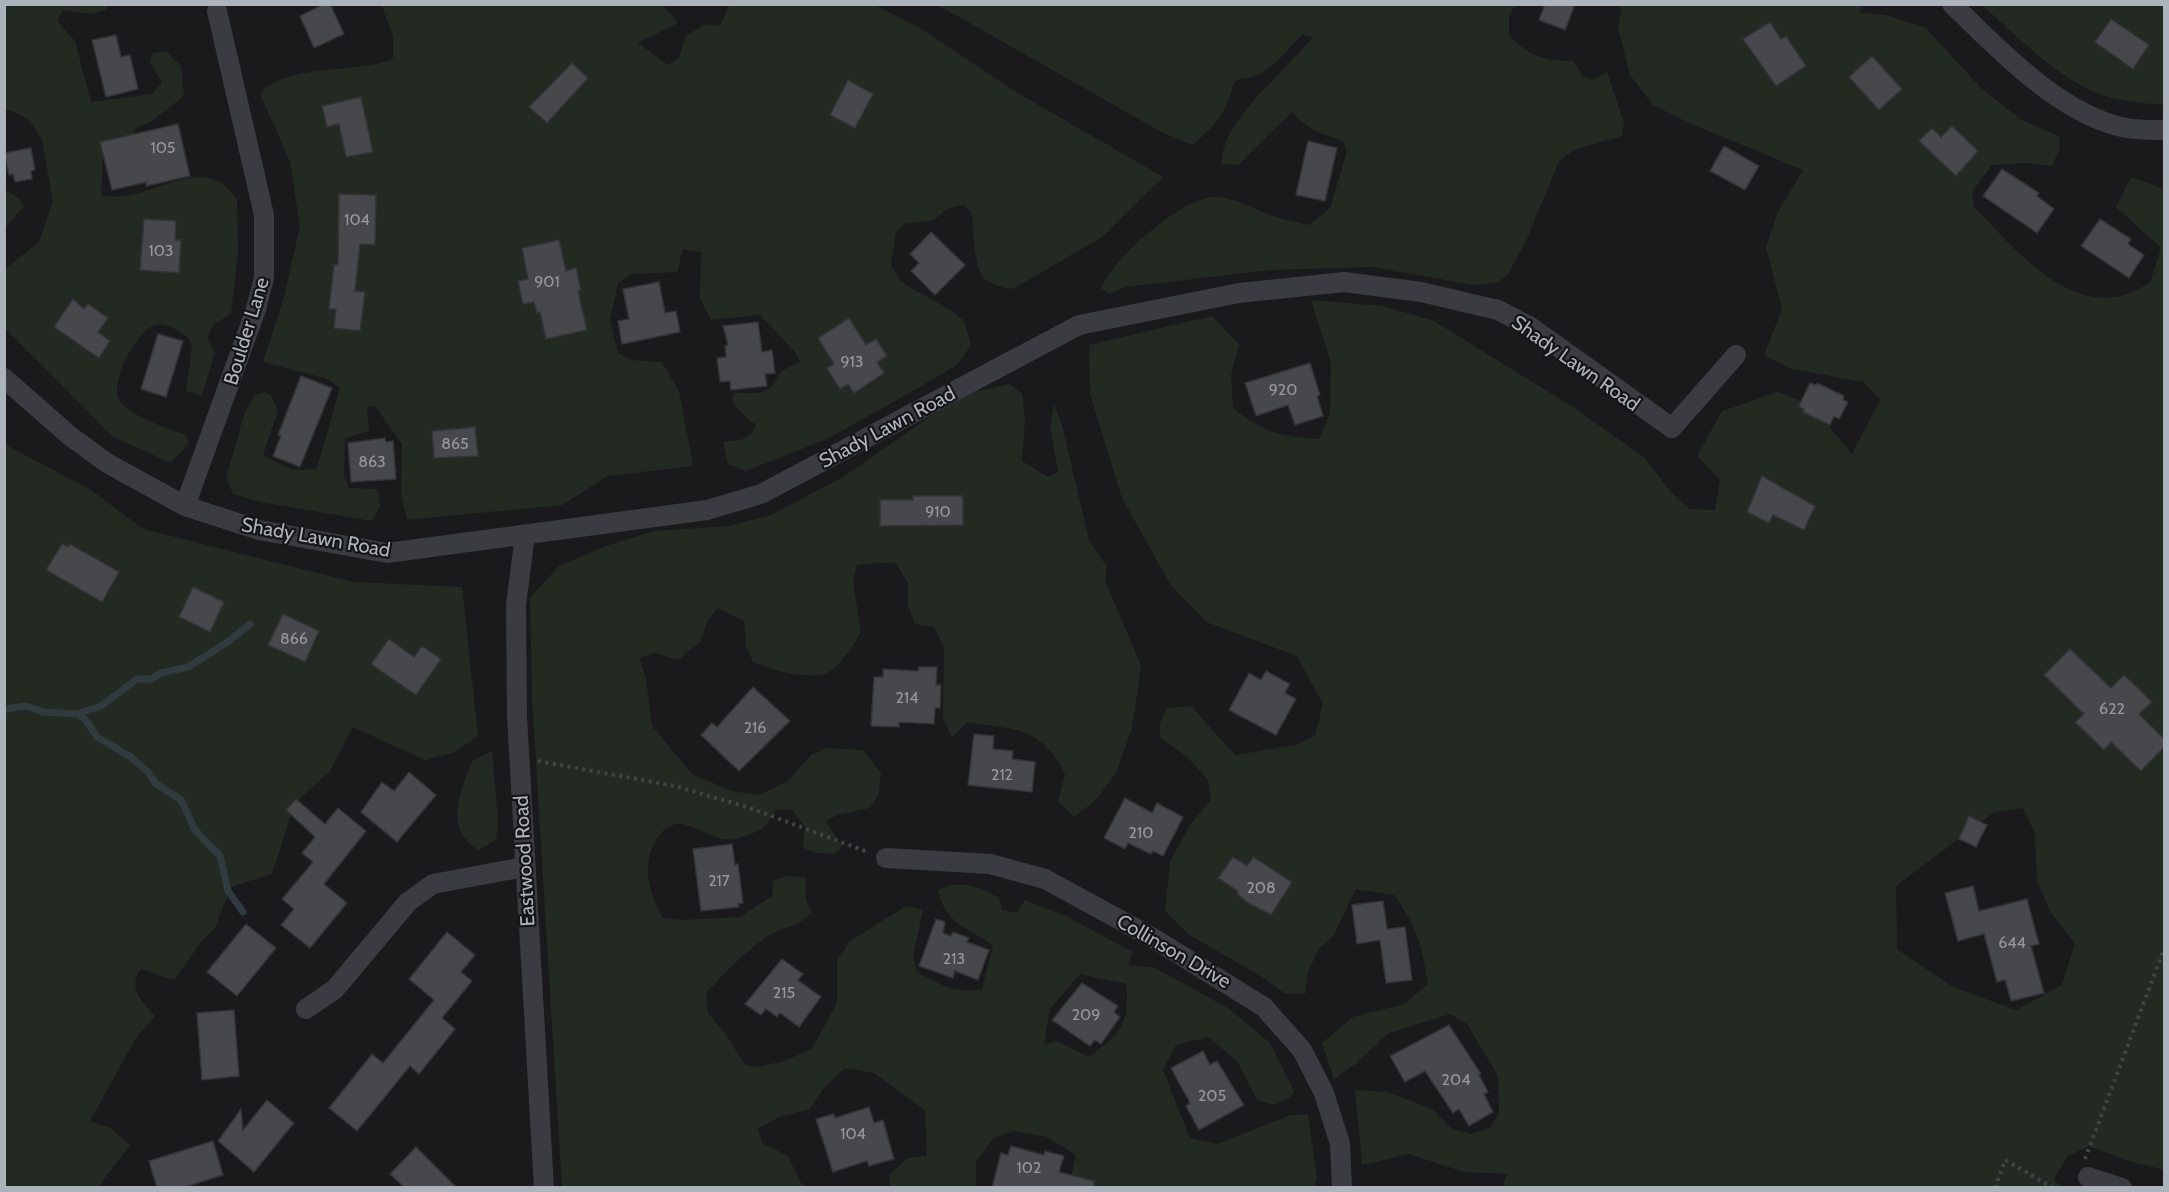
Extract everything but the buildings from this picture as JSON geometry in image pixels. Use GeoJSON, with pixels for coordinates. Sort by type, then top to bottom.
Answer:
{"type":"FeatureCollection","features":[{"type":"Feature","properties":{"kind":"street"},"geometry":{"type":"LineString","coordinates":[[1952,4],[2043,87],[2093,118],[2123,127],[2164,130]]}},
{"type":"Feature","properties":{"kind":"street","name":"Boulder Lane"},"geometry":{"type":"LineString","coordinates":[[186,506],[249,330],[264,278],[264,215],[217,11]]}},
{"type":"Feature","properties":{"kind":"street","name":"Shady Lawn Road"},"geometry":{"type":"LineString","coordinates":[[4,378],[70,436],[107,463],[186,506],[259,530],[387,553],[707,510],[761,494],[1079,325],[1239,293],[1344,282],[1421,292],[1498,310],[1528,326],[1672,428],[1736,355]]}},
{"type":"Feature","properties":{"kind":"street","name":"Eastwood Road"},"geometry":{"type":"LineString","coordinates":[[525,535],[516,605],[519,758],[544,1188]]}},
{"type":"Feature","properties":{"kind":"street","name":"Collinson Drive"},"geometry":{"type":"LineString","coordinates":[[886,858],[990,864],[1045,879],[1154,938],[1264,1006],[1302,1050],[1324,1093],[1340,1144],[1342,1188]]}},
{"type":"Feature","properties":{"kind":"street"},"geometry":{"type":"LineString","coordinates":[[306,1009],[335,989],[408,902],[433,884],[524,867]]}},
{"type":"Feature","properties":{"kind":"street"},"geometry":{"type":"LineString","coordinates":[[2085,1172],[2122,1188]]}},
{"type":"Feature","properties":{"kind":"path"},"geometry":{"type":"LineString","coordinates":[[519,758],[675,786],[750,808],[886,858]]}},
{"type":"Feature","properties":{"kind":"path"},"geometry":{"type":"LineString","coordinates":[[2085,1172],[2164,949]]}},
{"type":"Feature","properties":{"kind":"path"},"geometry":{"type":"LineString","coordinates":[[1995,1188],[2005,1160],[2054,1188]]}},
{"type":"Feature","properties":{"kind":"shaded area"},"geometry":{"type":"Polygon","coordinates":[[[4,5],[108,5],[105,10],[91,14],[63,10],[57,21],[75,41],[91,102],[152,94],[162,83],[150,62],[153,53],[166,51],[181,66],[184,96],[149,123],[136,128],[130,141],[103,159],[101,195],[115,197],[130,195],[175,181],[203,177],[219,181],[237,199],[238,252],[231,314],[213,325],[207,339],[215,352],[202,396],[186,391],[192,348],[189,338],[169,326],[160,324],[147,329],[132,348],[120,372],[117,384],[117,395],[128,409],[144,419],[187,436],[189,443],[171,463],[113,437],[5,328],[5,269],[39,242],[53,202],[42,140],[29,120],[5,110],[4,5]]]}},
{"type":"Feature","properties":{"kind":"shaded area"},"geometry":{"type":"Polygon","coordinates":[[[376,5],[663,5],[678,23],[638,43],[668,65],[679,58],[685,37],[705,24],[720,26],[729,5],[875,5],[920,28],[1016,92],[1163,177],[1102,237],[1013,289],[989,282],[980,272],[972,213],[963,205],[948,208],[934,220],[904,224],[896,233],[891,265],[901,282],[952,311],[964,321],[971,345],[958,364],[829,438],[746,471],[728,464],[723,442],[747,437],[756,425],[744,416],[732,401],[734,393],[763,392],[773,385],[781,371],[800,362],[794,351],[760,315],[711,320],[700,299],[701,252],[683,249],[677,272],[632,274],[618,283],[610,320],[618,353],[631,360],[662,362],[679,391],[693,466],[608,476],[562,505],[407,520],[401,493],[402,444],[375,406],[367,407],[369,431],[345,438],[344,476],[349,488],[378,489],[380,507],[372,521],[260,502],[233,494],[226,478],[245,411],[255,395],[265,392],[271,395],[278,411],[263,455],[295,469],[309,470],[317,468],[340,388],[328,379],[263,362],[284,297],[300,226],[290,162],[260,94],[271,84],[304,73],[378,64],[393,59],[393,37],[382,6],[376,5]]]}},
{"type":"Feature","properties":{"kind":"shaded area"},"geometry":{"type":"Polygon","coordinates":[[[938,5],[1515,5],[1509,16],[1509,35],[1524,48],[1545,59],[1573,61],[1583,76],[1592,80],[1607,72],[1624,123],[1622,136],[1574,150],[1559,161],[1527,239],[1508,274],[1498,283],[1474,285],[1373,267],[1271,270],[1125,287],[1109,294],[1101,289],[1107,276],[1119,261],[1152,229],[1190,204],[1207,198],[1221,197],[1277,217],[1309,225],[1330,208],[1347,152],[1343,141],[1309,127],[1292,112],[1238,165],[1221,164],[1224,147],[1244,113],[1313,37],[1302,35],[1263,72],[1234,82],[1224,110],[1193,145],[1163,133],[938,5]]]}},
{"type":"Feature","properties":{"kind":"shaded area"},"geometry":{"type":"Polygon","coordinates":[[[1622,5],[1862,5],[1859,13],[1885,15],[1925,27],[1982,89],[2020,119],[2059,136],[2060,148],[2052,166],[2027,163],[1992,165],[1972,192],[1974,207],[2040,272],[2060,285],[2081,294],[2102,298],[2125,295],[2150,283],[2161,248],[2116,207],[2131,177],[2164,189],[2164,1170],[2125,1160],[2089,1146],[2068,1156],[2054,1179],[2061,1188],[1502,1188],[1507,1174],[1464,1172],[1409,1154],[1362,1165],[1355,1090],[1388,1092],[1432,1109],[1451,1128],[1471,1134],[1490,1128],[1499,1113],[1498,1076],[1467,1024],[1450,1014],[1389,1033],[1355,1064],[1334,1079],[1322,1043],[1353,1017],[1404,1004],[1428,984],[1417,937],[1394,895],[1356,889],[1334,935],[1319,949],[1308,972],[1305,994],[1284,993],[1262,977],[1188,934],[1165,911],[1170,861],[1190,825],[1211,800],[1208,780],[1187,757],[1160,737],[1160,723],[1167,708],[1191,706],[1235,755],[1296,745],[1315,735],[1323,704],[1297,656],[1206,622],[1170,584],[1122,498],[1090,394],[1089,345],[1212,316],[1239,344],[1231,375],[1233,408],[1254,423],[1273,432],[1319,439],[1330,413],[1331,363],[1311,300],[1383,306],[1434,321],[1573,407],[1645,458],[1670,491],[1689,509],[1715,510],[1720,480],[1697,456],[1722,411],[1778,392],[1811,405],[1852,454],[1880,400],[1864,382],[1792,369],[1764,355],[1782,309],[1766,247],[1778,212],[1803,170],[1689,123],[1653,105],[1630,75],[1618,27],[1622,5]],[[2023,808],[1993,813],[1896,886],[1897,949],[1953,987],[2016,1010],[2062,985],[2075,943],[2051,913],[2037,881],[2035,834],[2023,808]]]}},
{"type":"Feature","properties":{"kind":"shaded area"},"geometry":{"type":"Polygon","coordinates":[[[1982,5],[2164,5],[2164,105],[2109,97],[2076,83],[2047,63],[1982,5]]]}},
{"type":"Feature","properties":{"kind":"shaded area"},"geometry":{"type":"Polygon","coordinates":[[[5,190],[19,198],[24,206],[5,228],[5,190]]]}},
{"type":"Feature","properties":{"kind":"shaded area"},"geometry":{"type":"Polygon","coordinates":[[[1010,384],[1022,394],[1025,421],[1022,461],[1048,477],[1058,472],[1050,426],[1054,404],[1062,425],[1089,540],[1107,567],[1105,580],[1141,666],[1131,731],[1116,773],[1096,800],[1074,817],[1058,802],[1065,774],[1056,759],[1036,739],[1012,729],[966,723],[952,738],[943,718],[944,647],[934,627],[915,624],[908,605],[908,583],[895,562],[857,565],[853,582],[861,632],[840,662],[824,674],[792,674],[753,662],[746,646],[744,621],[718,608],[707,622],[700,642],[678,660],[654,653],[639,658],[646,679],[652,726],[692,774],[732,791],[758,795],[787,782],[811,755],[827,748],[863,750],[881,773],[879,794],[870,808],[837,815],[826,821],[842,846],[835,854],[816,853],[803,848],[805,826],[792,810],[778,810],[761,829],[728,840],[682,824],[668,827],[655,842],[648,863],[650,885],[657,907],[662,918],[682,920],[740,917],[772,896],[773,880],[788,876],[805,877],[806,899],[812,912],[795,925],[759,942],[706,993],[708,1013],[725,1033],[745,1065],[758,1067],[784,1061],[812,1049],[837,1003],[837,959],[850,941],[906,906],[923,910],[913,956],[917,972],[956,989],[964,991],[982,989],[993,945],[952,918],[941,901],[938,890],[954,885],[969,885],[999,898],[1002,910],[1017,913],[1025,900],[1066,916],[1133,952],[1128,965],[1155,968],[1228,1008],[1270,1043],[1294,1091],[1289,1098],[1274,1105],[1257,1100],[1237,1061],[1208,1037],[1176,1045],[1163,1070],[1190,1138],[1217,1144],[1291,1115],[1308,1115],[1317,1178],[1313,1187],[1069,1187],[1076,1155],[1047,1137],[1013,1131],[994,1138],[976,1162],[976,1187],[890,1187],[889,1175],[907,1158],[927,1156],[925,1110],[874,1073],[845,1068],[823,1089],[810,1109],[779,1117],[758,1129],[762,1143],[788,1156],[802,1185],[815,1187],[562,1187],[532,698],[530,598],[559,566],[606,546],[654,531],[729,526],[771,515],[843,477],[961,395],[1010,384]],[[1080,974],[1050,1009],[1044,1044],[1057,1041],[1089,1057],[1108,1042],[1121,1027],[1127,1009],[1126,984],[1080,974]]]}},
{"type":"Feature","properties":{"kind":"shaded area"},"geometry":{"type":"Polygon","coordinates":[[[4,442],[91,490],[143,529],[354,582],[462,587],[478,736],[455,752],[425,760],[353,727],[330,771],[295,803],[272,874],[231,887],[215,928],[202,941],[174,980],[141,969],[135,983],[136,988],[141,999],[155,1016],[136,1038],[90,1121],[110,1128],[130,1145],[98,1187],[5,1187],[4,442]]]}},
{"type":"Feature","properties":{"kind":"shaded area"},"geometry":{"type":"Polygon","coordinates":[[[492,751],[498,822],[496,840],[478,850],[467,841],[461,831],[458,808],[463,784],[473,760],[492,751]]]}},
{"type":"Feature","properties":{"kind":"waterway"},"geometry":{"type":"LineString","coordinates":[[4,709],[27,706],[43,712],[77,714],[101,706],[137,679],[151,679],[161,673],[188,667],[229,641],[250,624]]}},
{"type":"Feature","properties":{"kind":"waterway"},"geometry":{"type":"LineString","coordinates":[[77,714],[85,719],[97,737],[131,757],[149,773],[155,783],[181,800],[195,830],[220,856],[228,891],[243,912]]}}]}
